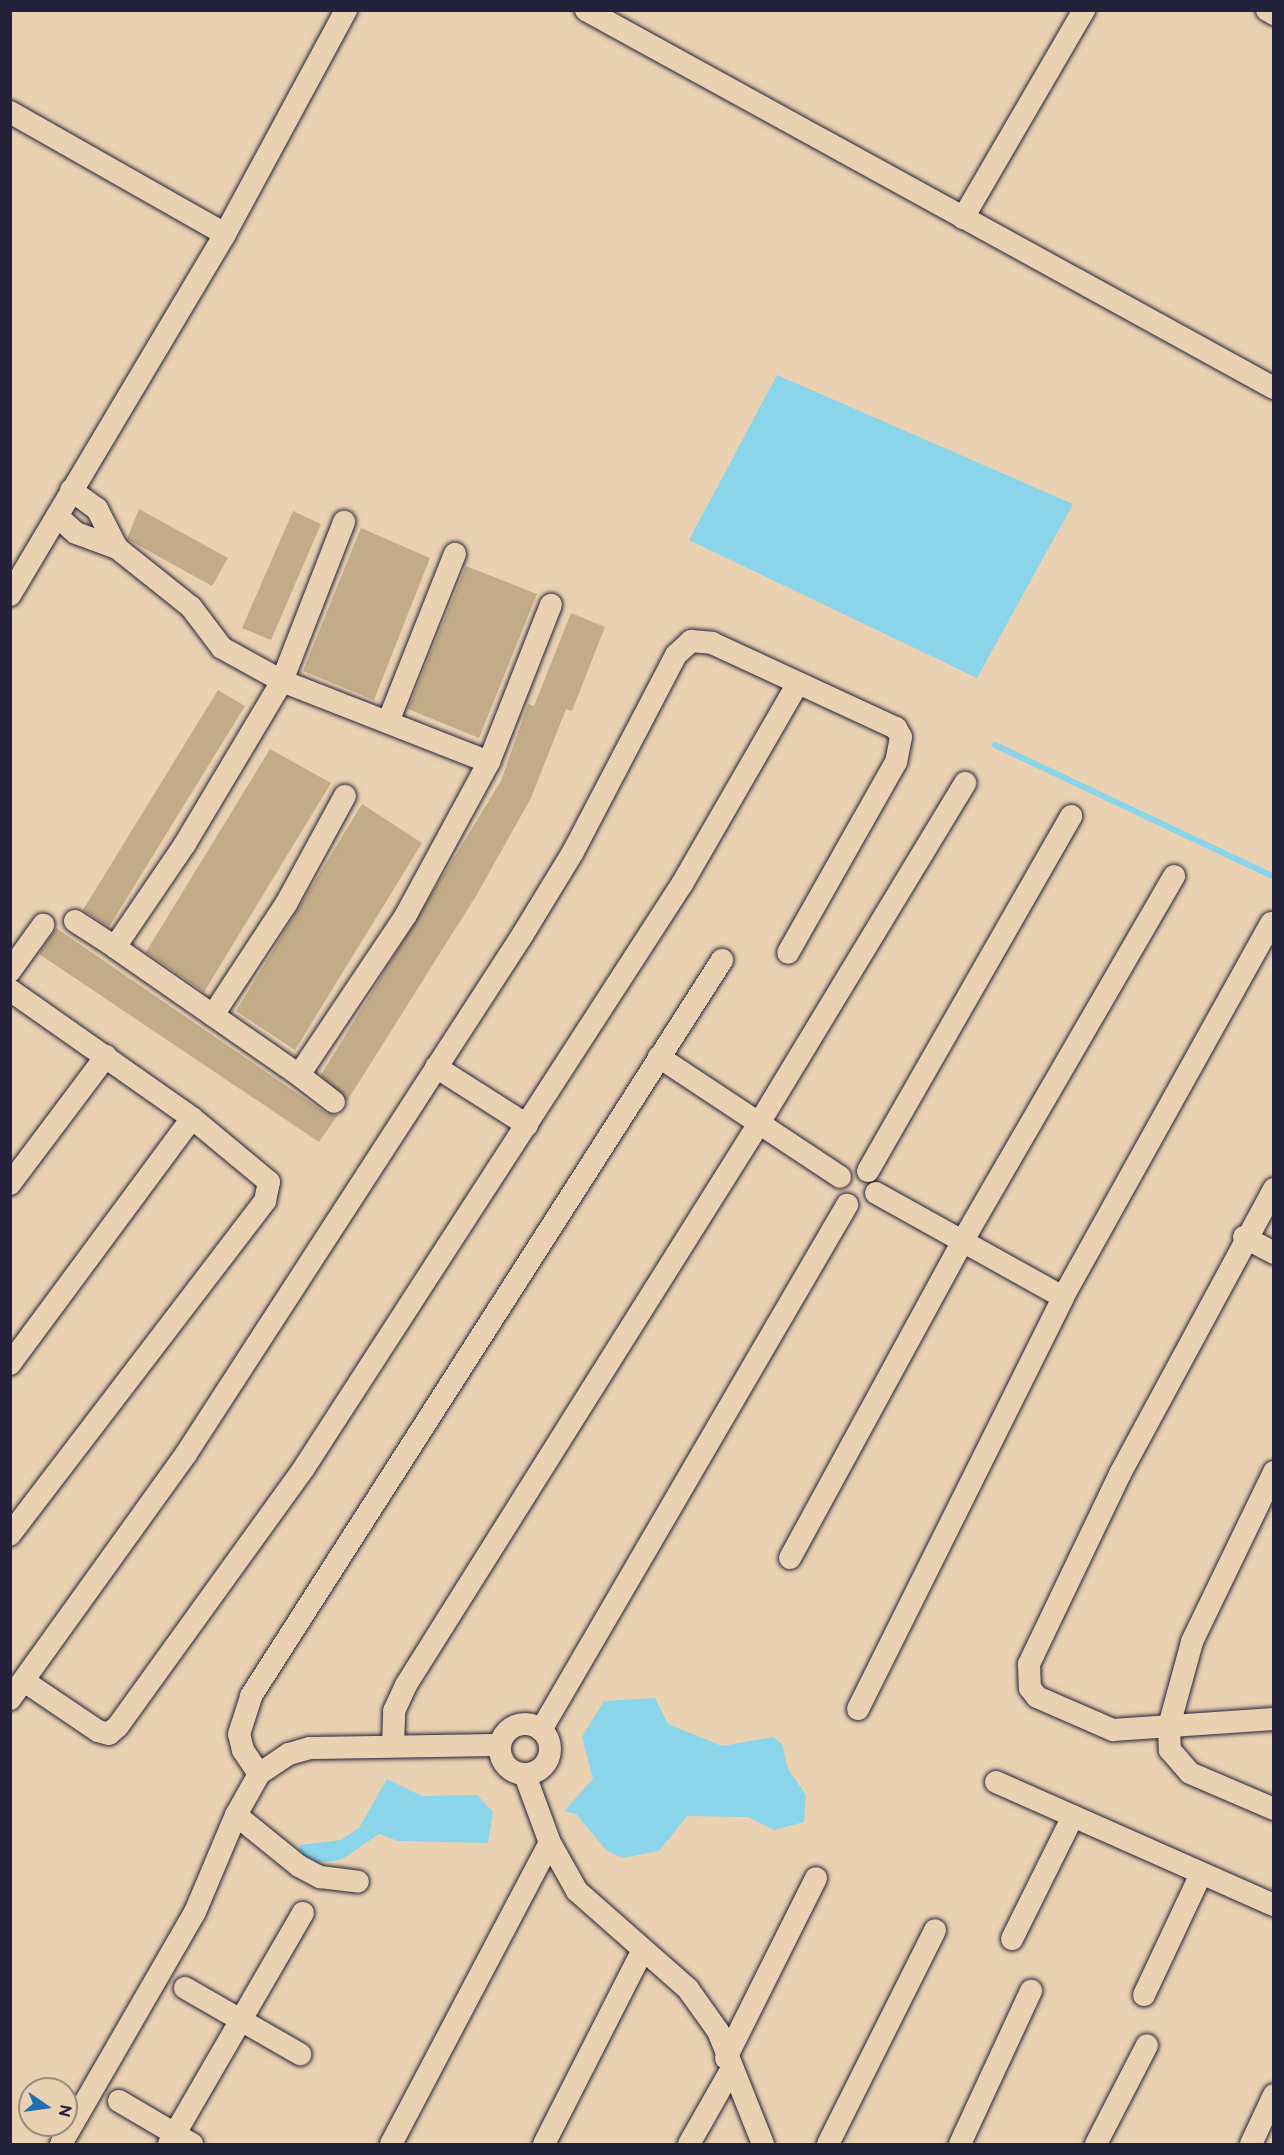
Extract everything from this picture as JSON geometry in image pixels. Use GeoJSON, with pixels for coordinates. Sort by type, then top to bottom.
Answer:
{"type":"FeatureCollection","features":[{"type":"Feature","properties":{"kind":"street"},"geometry":{"type":"LineString","coordinates":[[10,595],[17,570],[57,516],[225,234],[346,10]]}},
{"type":"Feature","properties":{"kind":"street"},"geometry":{"type":"LineString","coordinates":[[586,10],[1274,388]]}},
{"type":"Feature","properties":{"kind":"street"},"geometry":{"type":"LineString","coordinates":[[963,218],[1084,10]]}},
{"type":"Feature","properties":{"kind":"street"},"geometry":{"type":"LineString","coordinates":[[1267,10],[1274,14]]}},
{"type":"Feature","properties":{"kind":"street"},"geometry":{"type":"LineString","coordinates":[[10,112],[225,234]]}},
{"type":"Feature","properties":{"kind":"street"},"geometry":{"type":"LineString","coordinates":[[71,490],[97,509],[117,548]]}},
{"type":"Feature","properties":{"kind":"street"},"geometry":{"type":"LineString","coordinates":[[57,516],[76,533],[117,548],[191,607],[222,648],[282,681],[489,762]]}},
{"type":"Feature","properties":{"kind":"street"},"geometry":{"type":"LineString","coordinates":[[115,947],[185,844],[282,681],[344,522]]}},
{"type":"Feature","properties":{"kind":"street"},"geometry":{"type":"LineString","coordinates":[[388,722],[455,554]]}},
{"type":"Feature","properties":{"kind":"street"},"geometry":{"type":"LineString","coordinates":[[299,1075],[406,915],[489,762],[551,605]]}},
{"type":"Feature","properties":{"kind":"street"},"geometry":{"type":"LineString","coordinates":[[788,953],[901,747],[896,728],[712,642],[683,646],[573,852],[186,1454],[17,1690],[98,1731],[109,1734],[118,1726],[304,1468],[682,884],[798,683]]}},
{"type":"Feature","properties":{"kind":"street"},"geometry":{"type":"LineString","coordinates":[[393,1746],[394,1711],[406,1685],[758,1125],[965,783]]}},
{"type":"Feature","properties":{"kind":"street"},"geometry":{"type":"LineString","coordinates":[[213,1016],[286,904],[345,796]]}},
{"type":"Feature","properties":{"kind":"street"},"geometry":{"type":"LineString","coordinates":[[1063,1297],[876,1193],[868,1171],[1071,816]]}},
{"type":"Feature","properties":{"kind":"street"},"geometry":{"type":"LineString","coordinates":[[790,1558],[962,1242],[1174,876]]}},
{"type":"Feature","properties":{"kind":"street"},"geometry":{"type":"LineString","coordinates":[[75,921],[299,1075],[334,1102]]}},
{"type":"Feature","properties":{"kind":"street"},"geometry":{"type":"LineString","coordinates":[[858,1709],[1063,1297],[1271,923]]}},
{"type":"Feature","properties":{"kind":"street"},"geometry":{"type":"LineString","coordinates":[[10,971],[43,925]]}},
{"type":"Feature","properties":{"kind":"street"},"geometry":{"type":"LineString","coordinates":[[259,1774],[243,1750],[239,1734],[251,1696],[722,960]]}},
{"type":"Feature","properties":{"kind":"street"},"geometry":{"type":"LineString","coordinates":[[10,1535],[266,1201],[269,1182],[264,1174],[192,1118],[11,990]]}},
{"type":"Feature","properties":{"kind":"street"},"geometry":{"type":"LineString","coordinates":[[10,1184],[106,1056]]}},
{"type":"Feature","properties":{"kind":"street"},"geometry":{"type":"LineString","coordinates":[[658,1057],[840,1177]]}},
{"type":"Feature","properties":{"kind":"street"},"geometry":{"type":"LineString","coordinates":[[435,1067],[527,1125]]}},
{"type":"Feature","properties":{"kind":"street"},"geometry":{"type":"LineString","coordinates":[[10,1364],[192,1118]]}},
{"type":"Feature","properties":{"kind":"street"},"geometry":{"type":"LineString","coordinates":[[840,1177],[858,1168],[868,1171]]}},
{"type":"Feature","properties":{"kind":"street"},"geometry":{"type":"LineString","coordinates":[[840,1177],[839,1197],[846,1205]]}},
{"type":"Feature","properties":{"kind":"street"},"geometry":{"type":"LineString","coordinates":[[1274,1189],[1244,1237],[1029,1664],[1030,1688],[1037,1697],[1089,1722],[1113,1730],[1274,1719]]}},
{"type":"Feature","properties":{"kind":"street"},"geometry":{"type":"LineString","coordinates":[[846,1205],[870,1203],[876,1193]]}},
{"type":"Feature","properties":{"kind":"street"},"geometry":{"type":"LineString","coordinates":[[541,1730],[846,1205]]}},
{"type":"Feature","properties":{"kind":"street"},"geometry":{"type":"LineString","coordinates":[[1244,1237],[1274,1253]]}},
{"type":"Feature","properties":{"kind":"street"},"geometry":{"type":"LineString","coordinates":[[1274,1472],[1192,1642],[1168,1726],[1170,1750],[1190,1773],[1274,1809]]}},
{"type":"Feature","properties":{"kind":"street"},"geometry":{"type":"LineString","coordinates":[[61,2145],[195,1912],[236,1815],[259,1774],[289,1754],[310,1748],[500,1744],[517,1726],[541,1730],[550,1745],[546,1762],[525,1774]]}},
{"type":"Feature","properties":{"kind":"street"},"geometry":{"type":"LineString","coordinates":[[500,1744],[509,1768],[525,1774],[550,1843],[578,1891],[642,1952],[688,1989],[718,2031],[729,2064],[763,2145]]}},
{"type":"Feature","properties":{"kind":"street"},"geometry":{"type":"LineString","coordinates":[[996,1782],[1274,1905]]}},
{"type":"Feature","properties":{"kind":"street"},"geometry":{"type":"LineString","coordinates":[[236,1815],[320,1878],[358,1882]]}},
{"type":"Feature","properties":{"kind":"street"},"geometry":{"type":"LineString","coordinates":[[1012,1939],[1073,1816]]}},
{"type":"Feature","properties":{"kind":"street"},"geometry":{"type":"LineString","coordinates":[[390,2145],[550,1843]]}},
{"type":"Feature","properties":{"kind":"street"},"geometry":{"type":"LineString","coordinates":[[1144,1995],[1201,1874]]}},
{"type":"Feature","properties":{"kind":"street"},"geometry":{"type":"LineString","coordinates":[[689,2145],[816,1878]]}},
{"type":"Feature","properties":{"kind":"street"},"geometry":{"type":"LineString","coordinates":[[119,2101],[178,2141],[241,2021],[303,1913]]}},
{"type":"Feature","properties":{"kind":"street"},"geometry":{"type":"LineString","coordinates":[[828,2145],[935,1930]]}},
{"type":"Feature","properties":{"kind":"street"},"geometry":{"type":"LineString","coordinates":[[544,2145],[642,1952]]}},
{"type":"Feature","properties":{"kind":"street"},"geometry":{"type":"LineString","coordinates":[[184,1988],[300,2055]]}},
{"type":"Feature","properties":{"kind":"street"},"geometry":{"type":"LineString","coordinates":[[960,2145],[1031,1991]]}},
{"type":"Feature","properties":{"kind":"street"},"geometry":{"type":"LineString","coordinates":[[1096,2145],[1147,2045]]}},
{"type":"Feature","properties":{"kind":"street"},"geometry":{"type":"LineString","coordinates":[[1251,2145],[1274,2095]]}},
{"type":"Feature","properties":{"kind":"water"},"geometry":{"type":"Polygon","coordinates":[[[777,375],[1073,504],[977,678],[689,540],[777,375]]]}},
{"type":"Feature","properties":{"kind":"water"},"geometry":{"type":"Polygon","coordinates":[[[655,1698],[668,1724],[722,1746],[773,1737],[782,1744],[788,1769],[806,1795],[804,1822],[774,1830],[748,1817],[687,1816],[659,1851],[622,1858],[606,1850],[576,1814],[564,1811],[593,1779],[582,1737],[604,1701],[655,1698]]]}},
{"type":"Feature","properties":{"kind":"water"},"geometry":{"type":"Polygon","coordinates":[[[387,1779],[422,1796],[477,1795],[493,1812],[488,1843],[398,1841],[379,1834],[341,1860],[315,1863],[299,1856],[300,1845],[341,1840],[359,1828],[387,1779]]]}},
{"type":"Feature","properties":{"kind":"building"},"geometry":{"type":"Polygon","coordinates":[[[139,509],[228,558],[212,586],[127,539],[139,509]]]}},
{"type":"Feature","properties":{"kind":"building"},"geometry":{"type":"Polygon","coordinates":[[[293,511],[321,524],[271,640],[242,628],[293,511]]]}},
{"type":"Feature","properties":{"kind":"building"},"geometry":{"type":"Polygon","coordinates":[[[361,528],[430,558],[374,700],[303,671],[361,528]]]}},
{"type":"Feature","properties":{"kind":"building"},"geometry":{"type":"Polygon","coordinates":[[[466,566],[537,594],[479,738],[408,709],[466,566]]]}},
{"type":"Feature","properties":{"kind":"building"},"geometry":{"type":"Polygon","coordinates":[[[571,613],[605,627],[572,711],[566,709],[531,798],[476,896],[347,1101],[321,1075],[501,781],[528,704],[534,706],[571,613]]]}},
{"type":"Feature","properties":{"kind":"building"},"geometry":{"type":"Polygon","coordinates":[[[218,690],[245,706],[109,927],[83,910],[218,690]]]}},
{"type":"Feature","properties":{"kind":"building"},"geometry":{"type":"Polygon","coordinates":[[[270,749],[331,783],[204,992],[146,952],[270,749]]]}},
{"type":"Feature","properties":{"kind":"building"},"geometry":{"type":"Polygon","coordinates":[[[362,804],[422,843],[295,1050],[236,1011],[362,804]]]}},
{"type":"Feature","properties":{"kind":"building"},"geometry":{"type":"Polygon","coordinates":[[[56,928],[326,1113],[338,1115],[319,1142],[39,954],[56,928]]]}},
{"type":"Feature","properties":{"kind":"waterway"},"geometry":{"type":"LineString","coordinates":[[995,745],[1274,877]]}}]}
